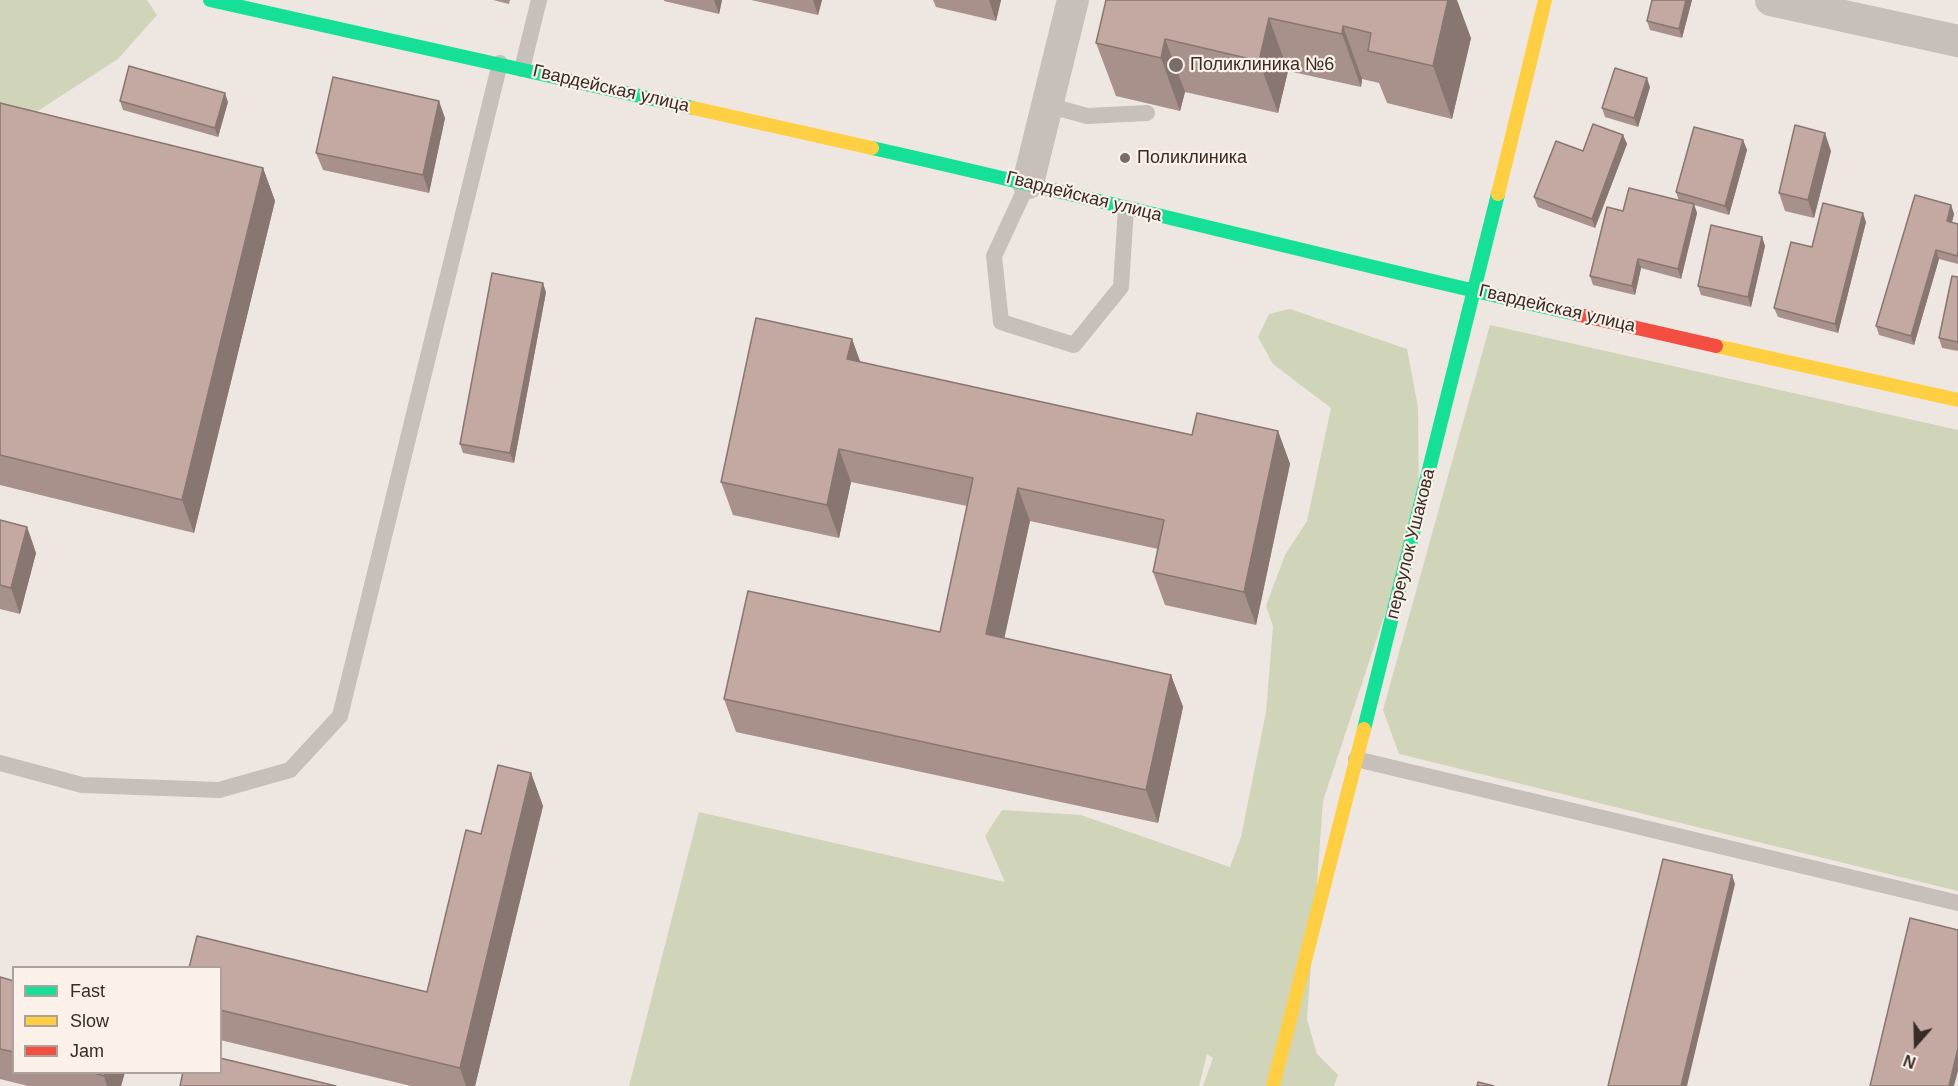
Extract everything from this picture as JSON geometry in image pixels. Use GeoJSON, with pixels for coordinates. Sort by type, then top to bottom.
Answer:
{"type":"FeatureCollection","features":[{"type":"Feature","properties":{"kind":"street","name":"Гвардейская улица"},"geometry":{"type":"LineString","coordinates":[[210,0],[500,63],[1028,183],[1475,291],[1958,400]]}},
{"type":"Feature","properties":{"kind":"street"},"geometry":{"type":"LineString","coordinates":[[1028,183],[1073,0]]}},
{"type":"Feature","properties":{"kind":"street"},"geometry":{"type":"LineString","coordinates":[[1772,0],[1958,41]]}},
{"type":"Feature","properties":{"kind":"street","name":"переулок Ушакова"},"geometry":{"type":"LineString","coordinates":[[1273,1086],[1475,291],[1544,3]]}},
{"type":"Feature","properties":{"kind":"lane"},"geometry":{"type":"LineString","coordinates":[[522,69],[539,0]]}},
{"type":"Feature","properties":{"kind":"lane"},"geometry":{"type":"LineString","coordinates":[[1524,0],[1544,3]]}},
{"type":"Feature","properties":{"kind":"lane"},"geometry":{"type":"LineString","coordinates":[[0,763],[82,785],[219,790],[290,770],[340,716],[500,63]]}},
{"type":"Feature","properties":{"kind":"lane"},"geometry":{"type":"LineString","coordinates":[[1047,105],[1087,116],[1148,113]]}},
{"type":"Feature","properties":{"kind":"lane"},"geometry":{"type":"LineString","coordinates":[[1028,183],[994,256],[1001,322],[1074,345],[1121,287],[1126,208]]}},
{"type":"Feature","properties":{"kind":"lane"},"geometry":{"type":"LineString","coordinates":[[1356,759],[1958,903]]}},
{"type":"Feature","properties":{"kind":"green space"},"geometry":{"type":"Polygon","coordinates":[[[0,0],[147,0],[157,15],[118,59],[30,116],[0,113],[0,0]]]}},
{"type":"Feature","properties":{"kind":"green space"},"geometry":{"type":"Polygon","coordinates":[[[1290,309],[1407,349],[1418,407],[1419,511],[1323,801],[1307,1019],[1317,1054],[1338,1075],[1334,1086],[1203,1086],[1213,1058],[1207,1054],[1199,1086],[629,1086],[699,812],[1005,882],[985,836],[1002,810],[1081,815],[1230,867],[1241,837],[1266,712],[1273,626],[1266,606],[1285,555],[1307,521],[1331,408],[1273,364],[1258,337],[1269,314],[1290,309]]]}},
{"type":"Feature","properties":{"kind":"green space"},"geometry":{"type":"Polygon","coordinates":[[[1490,325],[1958,430],[1958,891],[1399,754],[1383,710],[1490,325]]]}},
{"type":"Feature","properties":{"kind":"building"},"geometry":{"type":"Polygon","coordinates":[[[1106,0],[1448,0],[1433,66],[1368,51],[1371,33],[1343,26],[1342,34],[1269,18],[1259,61],[1165,39],[1161,58],[1096,43],[1106,0]]]}},
{"type":"Feature","properties":{"kind":"building"},"geometry":{"type":"Polygon","coordinates":[[[1652,0],[1686,0],[1679,29],[1647,21],[1652,0]]]}},
{"type":"Feature","properties":{"kind":"building"},"geometry":{"type":"Polygon","coordinates":[[[129,66],[225,93],[215,128],[120,101],[129,66]]]}},
{"type":"Feature","properties":{"kind":"building"},"geometry":{"type":"Polygon","coordinates":[[[1615,68],[1647,78],[1634,118],[1602,108],[1615,68]]]}},
{"type":"Feature","properties":{"kind":"building"},"geometry":{"type":"Polygon","coordinates":[[[333,77],[439,101],[423,175],[316,153],[333,77]]]}},
{"type":"Feature","properties":{"kind":"building"},"geometry":{"type":"Polygon","coordinates":[[[0,103],[263,168],[182,500],[0,455],[0,103]]]}},
{"type":"Feature","properties":{"kind":"building"},"geometry":{"type":"Polygon","coordinates":[[[1593,124],[1623,135],[1592,219],[1534,197],[1556,141],[1583,151],[1593,124]]]}},
{"type":"Feature","properties":{"kind":"building"},"geometry":{"type":"Polygon","coordinates":[[[1795,125],[1825,133],[1808,200],[1779,193],[1795,125]]]}},
{"type":"Feature","properties":{"kind":"building"},"geometry":{"type":"Polygon","coordinates":[[[1694,127],[1743,140],[1725,206],[1676,192],[1694,127]]]}},
{"type":"Feature","properties":{"kind":"building"},"geometry":{"type":"Polygon","coordinates":[[[1629,188],[1694,204],[1678,269],[1638,259],[1632,286],[1590,276],[1607,207],[1623,211],[1629,188]]]}},
{"type":"Feature","properties":{"kind":"building"},"geometry":{"type":"Polygon","coordinates":[[[1915,195],[1951,205],[1947,221],[1958,224],[1958,252],[1957,256],[1936,250],[1911,336],[1876,326],[1915,195]]]}},
{"type":"Feature","properties":{"kind":"building"},"geometry":{"type":"Polygon","coordinates":[[[1823,203],[1863,213],[1835,324],[1774,308],[1791,242],[1812,247],[1823,203]]]}},
{"type":"Feature","properties":{"kind":"building"},"geometry":{"type":"Polygon","coordinates":[[[1711,225],[1762,237],[1748,297],[1698,286],[1711,225]]]}},
{"type":"Feature","properties":{"kind":"building"},"geometry":{"type":"Polygon","coordinates":[[[492,273],[543,283],[510,453],[460,444],[492,273]]]}},
{"type":"Feature","properties":{"kind":"building"},"geometry":{"type":"Polygon","coordinates":[[[1952,276],[1958,277],[1958,342],[1939,338],[1952,276]]]}},
{"type":"Feature","properties":{"kind":"building"},"geometry":{"type":"Polygon","coordinates":[[[756,318],[852,339],[847,359],[1192,435],[1197,413],[1278,431],[1244,592],[1153,572],[1164,520],[1018,488],[986,634],[1171,675],[1146,790],[724,699],[748,591],[940,632],[973,478],[839,449],[827,505],[721,482],[756,318]]]}},
{"type":"Feature","properties":{"kind":"building"},"geometry":{"type":"Polygon","coordinates":[[[0,520],[27,527],[11,588],[0,585],[0,520]]]}},
{"type":"Feature","properties":{"kind":"building"},"geometry":{"type":"Polygon","coordinates":[[[498,765],[531,773],[460,1068],[222,1010],[222,966],[190,966],[197,936],[427,992],[466,830],[481,834],[498,765]]]}},
{"type":"Feature","properties":{"kind":"building"},"geometry":{"type":"Polygon","coordinates":[[[1663,859],[1732,875],[1681,1086],[1608,1086],[1663,859]]]}},
{"type":"Feature","properties":{"kind":"building"},"geometry":{"type":"Polygon","coordinates":[[[1910,918],[1958,930],[1958,1048],[1949,1086],[1870,1086],[1910,918]]]}},
{"type":"Feature","properties":{"kind":"building"},"geometry":{"type":"Polygon","coordinates":[[[0,977],[12,980],[12,1052],[0,1049],[0,977]]]}},
{"type":"Feature","properties":{"kind":"building"},"geometry":{"type":"Polygon","coordinates":[[[222,1058],[336,1086],[180,1086],[183,1074],[222,1074],[222,1058]]]}},
{"type":"Feature","properties":{"kind":"building"},"geometry":{"type":"Polygon","coordinates":[[[1478,1082],[1494,1086],[1477,1086],[1478,1082]]]}},
{"type":"Feature","properties":{"kind":"traffic: fast"},"geometry":{"type":"LineString","coordinates":[[210,0],[693,108]]}},
{"type":"Feature","properties":{"kind":"traffic: fast"},"geometry":{"type":"LineString","coordinates":[[872,148],[1580,315]]}},
{"type":"Feature","properties":{"kind":"traffic: fast"},"geometry":{"type":"LineString","coordinates":[[1364,729],[1498,194]]}},
{"type":"Feature","properties":{"kind":"traffic: slow"},"geometry":{"type":"LineString","coordinates":[[1498,194],[1545,0]]}},
{"type":"Feature","properties":{"kind":"traffic: slow"},"geometry":{"type":"LineString","coordinates":[[693,108],[872,148]]}},
{"type":"Feature","properties":{"kind":"traffic: slow"},"geometry":{"type":"LineString","coordinates":[[1716,346],[1958,400]]}},
{"type":"Feature","properties":{"kind":"traffic: slow"},"geometry":{"type":"LineString","coordinates":[[1273,1086],[1364,729]]}},
{"type":"Feature","properties":{"kind":"traffic: jam"},"geometry":{"type":"LineString","coordinates":[[1580,315],[1716,346]]}},
{"type":"Feature","properties":{"kind":"place","name":"Поликлиника №6"},"geometry":{"type":"Point","coordinates":[1176,65]}},
{"type":"Feature","properties":{"kind":"place","name":"Поликлиника"},"geometry":{"type":"Point","coordinates":[1125,158]}}]}
